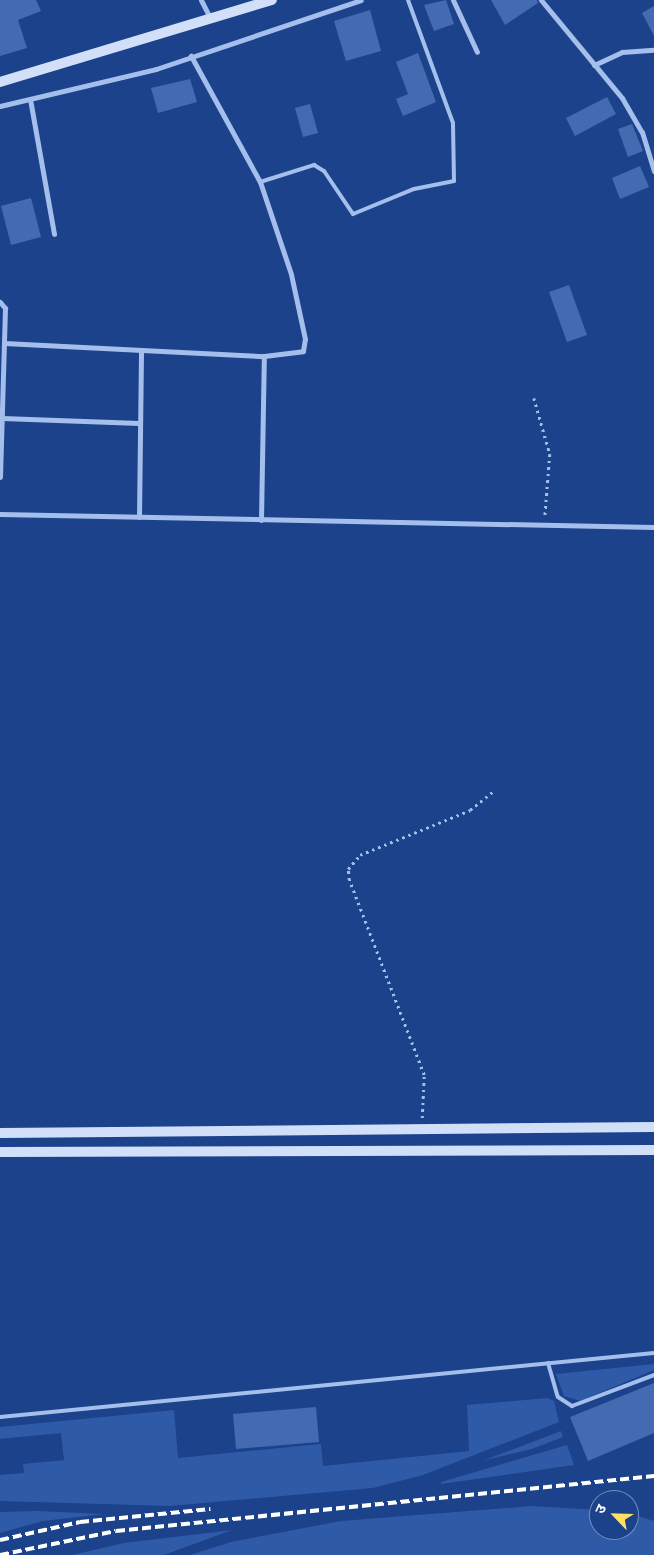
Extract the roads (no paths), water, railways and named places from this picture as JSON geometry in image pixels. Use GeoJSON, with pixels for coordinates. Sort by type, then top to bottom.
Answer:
{"type":"FeatureCollection","features":[{"type":"Feature","properties":{"kind":"street"},"geometry":{"type":"LineString","coordinates":[[201,0],[210,18]]}},
{"type":"Feature","properties":{"kind":"street"},"geometry":{"type":"LineString","coordinates":[[0,82],[272,0]]}},
{"type":"Feature","properties":{"kind":"street"},"geometry":{"type":"LineString","coordinates":[[0,106],[191,56],[360,0]]}},
{"type":"Feature","properties":{"kind":"street"},"geometry":{"type":"LineString","coordinates":[[453,0],[477,52]]}},
{"type":"Feature","properties":{"kind":"street"},"geometry":{"type":"LineString","coordinates":[[540,0],[594,65],[636,120],[654,171]]}},
{"type":"Feature","properties":{"kind":"street"},"geometry":{"type":"LineString","coordinates":[[594,65],[622,52],[654,50]]}},
{"type":"Feature","properties":{"kind":"street"},"geometry":{"type":"LineString","coordinates":[[4,343],[264,356],[298,354],[306,346],[291,274],[260,182],[191,56]]}},
{"type":"Feature","properties":{"kind":"street"},"geometry":{"type":"LineString","coordinates":[[30,99],[54,234]]}},
{"type":"Feature","properties":{"kind":"street"},"geometry":{"type":"LineString","coordinates":[[0,302],[4,308],[0,478]]}},
{"type":"Feature","properties":{"kind":"street"},"geometry":{"type":"LineString","coordinates":[[138,517],[141,350]]}},
{"type":"Feature","properties":{"kind":"street"},"geometry":{"type":"LineString","coordinates":[[261,520],[264,356]]}},
{"type":"Feature","properties":{"kind":"street"},"geometry":{"type":"LineString","coordinates":[[2,418],[139,423]]}},
{"type":"Feature","properties":{"kind":"street"},"geometry":{"type":"LineString","coordinates":[[0,514],[654,527]]}},
{"type":"Feature","properties":{"kind":"street"},"geometry":{"type":"LineString","coordinates":[[0,1132],[654,1127]]}},
{"type":"Feature","properties":{"kind":"street"},"geometry":{"type":"LineString","coordinates":[[0,1152],[654,1150]]}},
{"type":"Feature","properties":{"kind":"lane"},"geometry":{"type":"LineString","coordinates":[[260,182],[314,165],[324,171],[353,214],[414,188],[454,181],[453,123],[408,0]]}},
{"type":"Feature","properties":{"kind":"lane"},"geometry":{"type":"LineString","coordinates":[[0,1417],[654,1353]]}},
{"type":"Feature","properties":{"kind":"lane"},"geometry":{"type":"LineString","coordinates":[[548,1363],[558,1397],[572,1406],[654,1375]]}},
{"type":"Feature","properties":{"kind":"railway"},"geometry":{"type":"LineString","coordinates":[[0,1555],[116,1531],[654,1476]]}},
{"type":"Feature","properties":{"kind":"railway"},"geometry":{"type":"LineString","coordinates":[[0,1540],[80,1522],[210,1509]]}}]}
